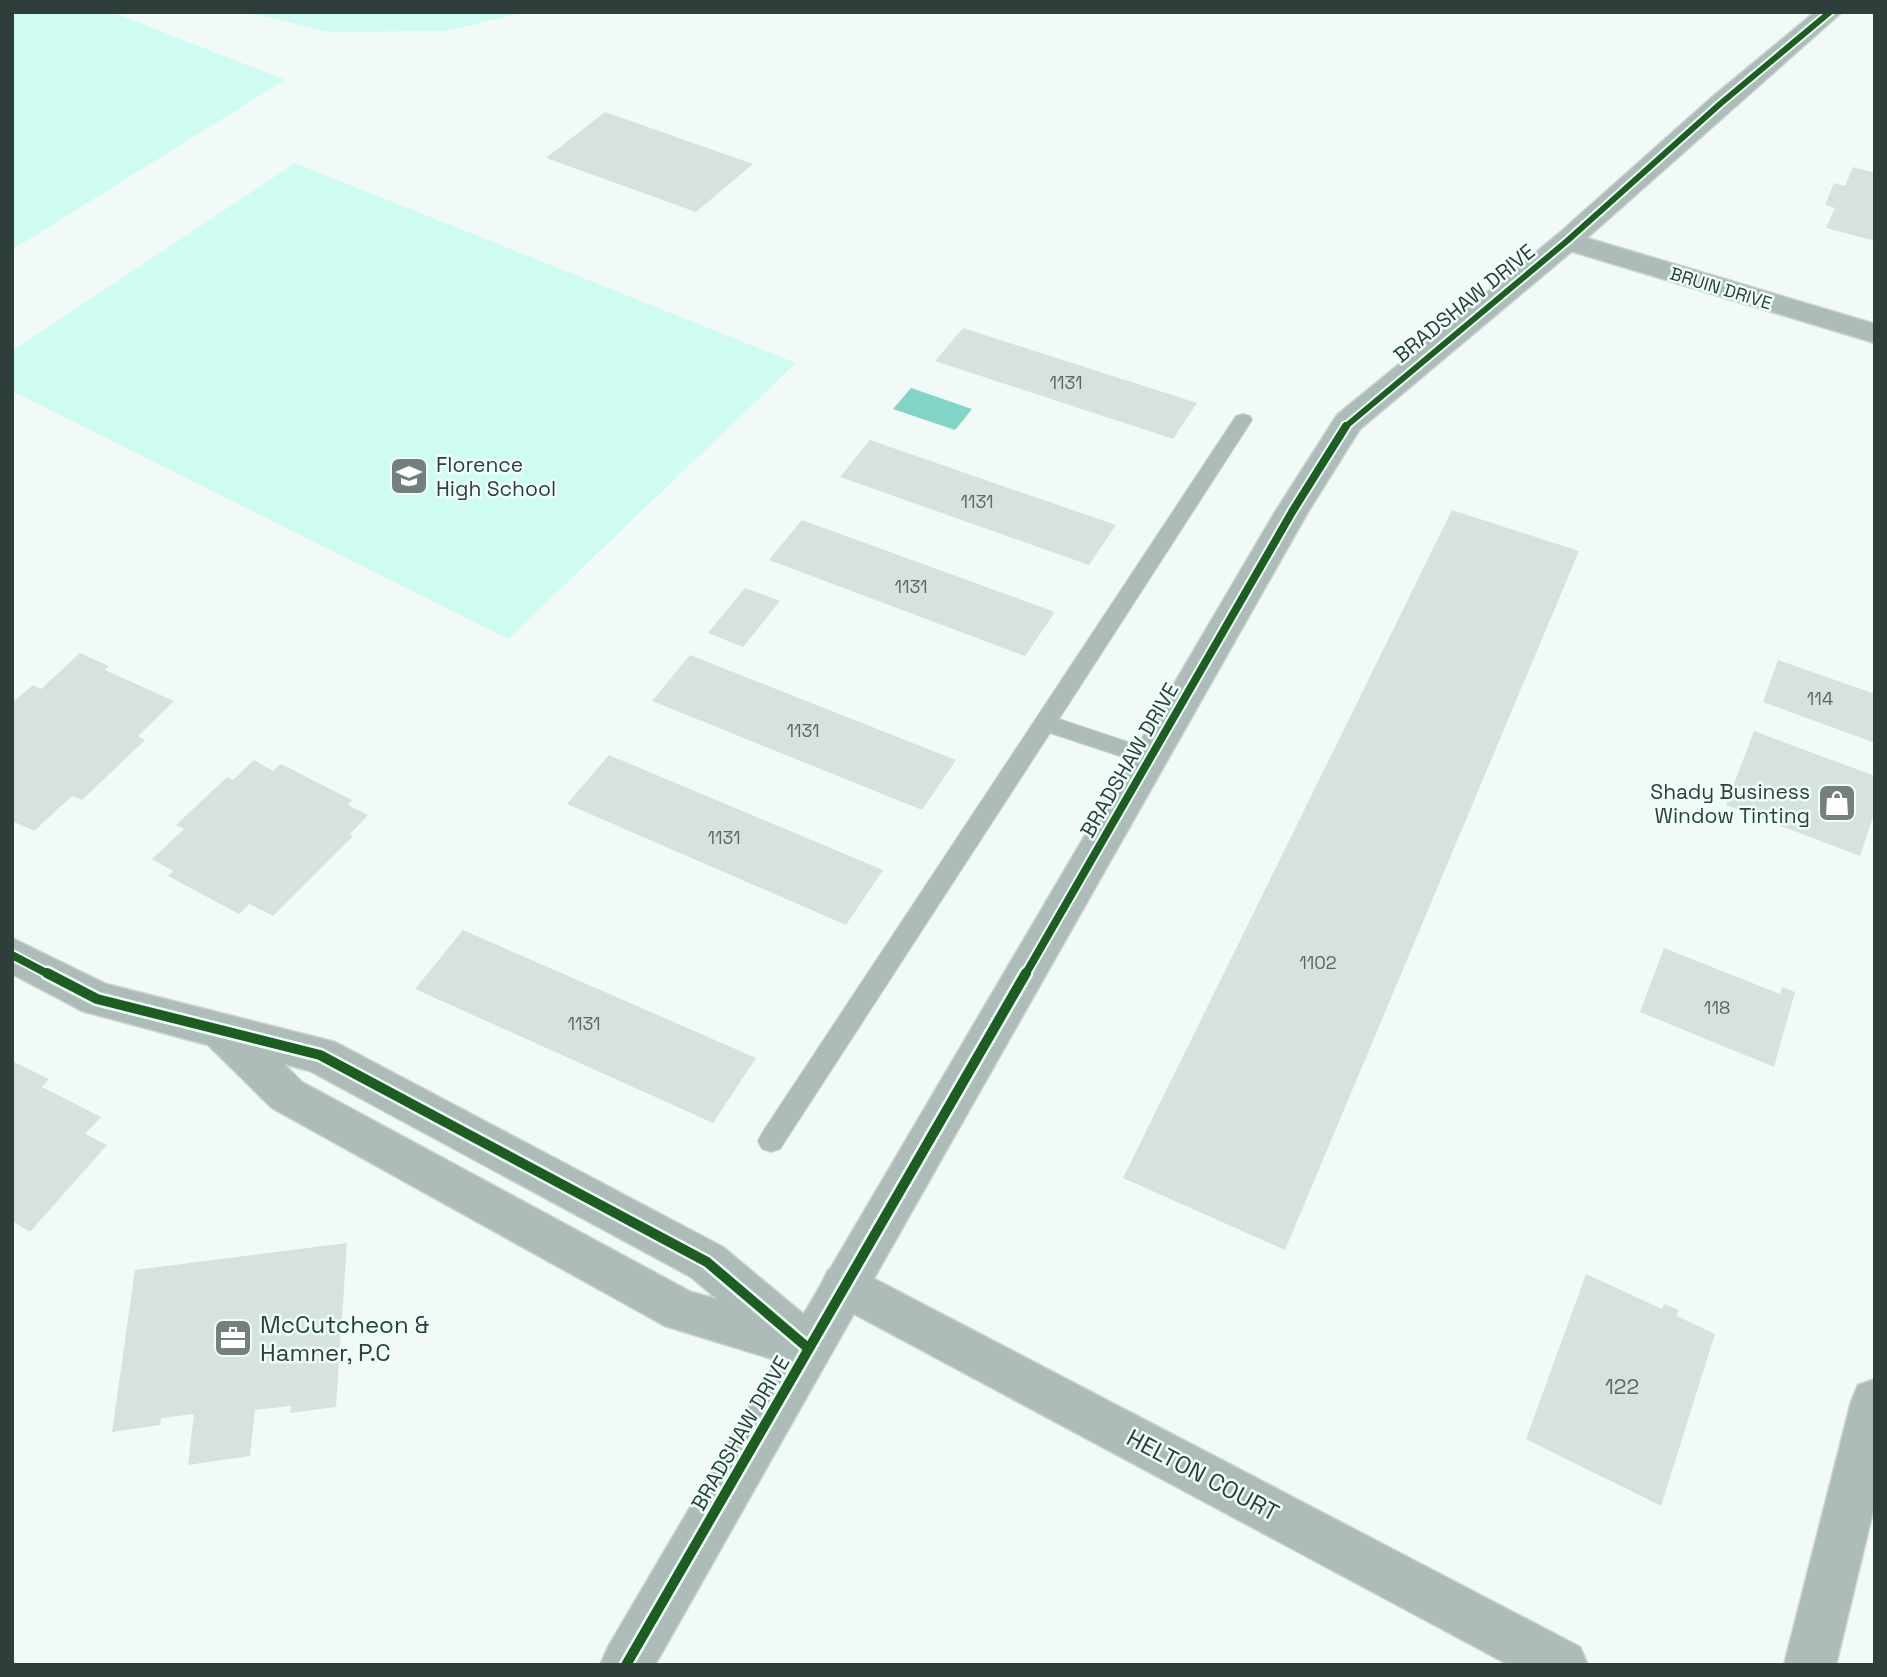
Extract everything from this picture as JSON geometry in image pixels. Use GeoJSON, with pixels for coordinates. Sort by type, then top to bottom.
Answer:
{"type":"FeatureCollection","features":[{"type":"Feature","properties":{"kind":"street","name":"BRADSHAW DRIVE"},"geometry":{"type":"LineString","coordinates":[[626,1665],[1150,758],[1348,422],[1567,241],[1720,104],[1829,12]]}},
{"type":"Feature","properties":{"kind":"street","name":"BRUIN DRIVE"},"geometry":{"type":"LineString","coordinates":[[1567,241],[1875,334]]}},
{"type":"Feature","properties":{"kind":"street"},"geometry":{"type":"LineString","coordinates":[[12,955],[97,999],[221,1030],[287,1095],[681,1311],[808,1348]]}},
{"type":"Feature","properties":{"kind":"street","name":"HELTON COURT"},"geometry":{"type":"LineString","coordinates":[[844,1285],[1562,1665]]}},
{"type":"Feature","properties":{"kind":"street"},"geometry":{"type":"LineString","coordinates":[[1810,1665],[1875,1402]]}},
{"type":"Feature","properties":{"kind":"lane"},"geometry":{"type":"LineString","coordinates":[[771,1141],[1243,419]]}},
{"type":"Feature","properties":{"kind":"lane"},"geometry":{"type":"LineString","coordinates":[[1043,723],[1088,735],[1150,758]]}},
{"type":"Feature","properties":{"kind":"shaded area"},"geometry":{"type":"Polygon","coordinates":[[[12,12],[112,12],[285,80],[12,250],[12,12]]]}},
{"type":"Feature","properties":{"kind":"shaded area"},"geometry":{"type":"Polygon","coordinates":[[[245,12],[526,12],[446,31],[330,32],[245,12]]]}},
{"type":"Feature","properties":{"kind":"shaded area"},"geometry":{"type":"Polygon","coordinates":[[[295,163],[796,363],[508,639],[12,391],[12,351],[295,163]]]}},
{"type":"Feature","properties":{"kind":"shaded area"},"geometry":{"type":"Polygon","coordinates":[[[911,388],[972,409],[955,430],[893,409],[911,388]]]}},
{"type":"Feature","properties":{"kind":"building"},"geometry":{"type":"Polygon","coordinates":[[[605,112],[753,164],[696,212],[546,158],[605,112]]]}},
{"type":"Feature","properties":{"kind":"building"},"geometry":{"type":"Polygon","coordinates":[[[1853,167],[1875,173],[1875,241],[1826,228],[1835,208],[1825,205],[1834,183],[1845,186],[1853,167]]]}},
{"type":"Feature","properties":{"kind":"building"},"geometry":{"type":"Polygon","coordinates":[[[963,328],[1197,403],[1173,439],[935,361],[963,328]]]}},
{"type":"Feature","properties":{"kind":"building"},"geometry":{"type":"Polygon","coordinates":[[[870,440],[1116,525],[1089,565],[840,477],[870,440]]]}},
{"type":"Feature","properties":{"kind":"building"},"geometry":{"type":"Polygon","coordinates":[[[1452,510],[1579,551],[1285,1250],[1123,1178],[1452,510]]]}},
{"type":"Feature","properties":{"kind":"building"},"geometry":{"type":"Polygon","coordinates":[[[802,520],[1055,612],[1025,656],[769,560],[802,520]]]}},
{"type":"Feature","properties":{"kind":"building"},"geometry":{"type":"Polygon","coordinates":[[[745,588],[780,601],[743,647],[708,633],[745,588]]]}},
{"type":"Feature","properties":{"kind":"building"},"geometry":{"type":"Polygon","coordinates":[[[80,653],[109,666],[105,670],[174,701],[138,736],[145,740],[82,800],[72,796],[34,831],[12,821],[12,703],[33,685],[41,689],[80,653]]]}},
{"type":"Feature","properties":{"kind":"building"},"geometry":{"type":"Polygon","coordinates":[[[690,655],[956,760],[922,810],[652,701],[690,655]]]}},
{"type":"Feature","properties":{"kind":"building"},"geometry":{"type":"Polygon","coordinates":[[[1778,660],[1875,694],[1875,743],[1763,702],[1778,660]]]}},
{"type":"Feature","properties":{"kind":"building"},"geometry":{"type":"Polygon","coordinates":[[[1754,731],[1875,776],[1875,811],[1860,856],[1726,805],[1754,731]]]}},
{"type":"Feature","properties":{"kind":"building"},"geometry":{"type":"Polygon","coordinates":[[[609,755],[883,870],[846,925],[567,804],[609,755]]]}},
{"type":"Feature","properties":{"kind":"building"},"geometry":{"type":"Polygon","coordinates":[[[254,760],[273,771],[281,764],[352,800],[348,805],[368,815],[350,834],[353,836],[273,916],[249,904],[239,914],[168,876],[173,871],[152,859],[184,829],[176,825],[227,777],[233,780],[254,760]]]}},
{"type":"Feature","properties":{"kind":"building"},"geometry":{"type":"Polygon","coordinates":[[[463,930],[756,1058],[713,1123],[415,989],[463,930]]]}},
{"type":"Feature","properties":{"kind":"building"},"geometry":{"type":"Polygon","coordinates":[[[1664,948],[1780,994],[1782,987],[1795,992],[1774,1067],[1640,1012],[1664,948]]]}},
{"type":"Feature","properties":{"kind":"building"},"geometry":{"type":"Polygon","coordinates":[[[12,1061],[49,1079],[42,1087],[101,1117],[85,1134],[107,1145],[30,1232],[12,1221],[12,1061]]]}},
{"type":"Feature","properties":{"kind":"building","name":"McCutcheon & Hamner, P.C"},"geometry":{"type":"Polygon","coordinates":[[[347,1243],[336,1407],[290,1413],[291,1406],[255,1410],[250,1456],[188,1465],[194,1414],[161,1418],[160,1425],[112,1432],[135,1270],[347,1243]]]}},
{"type":"Feature","properties":{"kind":"building"},"geometry":{"type":"Polygon","coordinates":[[[1586,1274],[1662,1309],[1664,1304],[1679,1310],[1677,1316],[1715,1334],[1661,1506],[1526,1439],[1586,1274]]]}},
{"type":"Feature","properties":{"kind":"cycle path"},"geometry":{"type":"LineString","coordinates":[[626,1665],[1292,512],[1348,422],[1567,241],[1720,104],[1830,12]]}},
{"type":"Feature","properties":{"kind":"cycle path"},"geometry":{"type":"LineString","coordinates":[[12,955],[97,999],[320,1055],[707,1262],[808,1348]]}},
{"type":"Feature","properties":{"kind":"place","name":"Florence High School"},"geometry":{"type":"Point","coordinates":[409,476]}},
{"type":"Feature","properties":{"kind":"place","name":"Shady Business Window Tinting"},"geometry":{"type":"Point","coordinates":[1837,803]}},
{"type":"Feature","properties":{"kind":"place","name":"McCutcheon & Hamner, P.C"},"geometry":{"type":"Point","coordinates":[233,1338]}}]}
